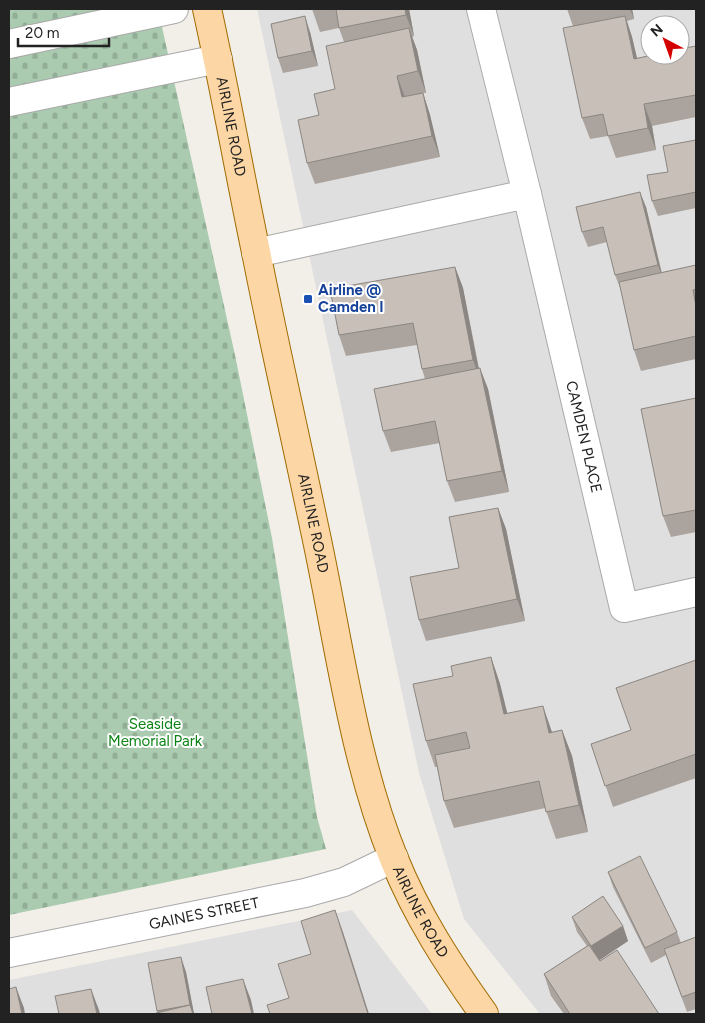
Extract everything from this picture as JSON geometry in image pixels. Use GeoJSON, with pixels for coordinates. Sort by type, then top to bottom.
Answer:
{"type":"FeatureCollection","features":[{"type":"Feature","properties":{"kind":"main road","name":"AIRLINE ROAD"},"geometry":{"type":"LineString","coordinates":[[207,9],[354,724],[368,782],[394,858],[421,916],[447,962],[484,1014]]}},
{"type":"Feature","properties":{"kind":"street"},"geometry":{"type":"LineString","coordinates":[[9,44],[174,9]]}},
{"type":"Feature","properties":{"kind":"street","name":"CAMDEN PLACE"},"geometry":{"type":"LineString","coordinates":[[481,9],[527,194],[624,608],[696,592]]}},
{"type":"Feature","properties":{"kind":"street"},"geometry":{"type":"LineString","coordinates":[[9,102],[218,59]]}},
{"type":"Feature","properties":{"kind":"street"},"geometry":{"type":"LineString","coordinates":[[256,253],[527,194]]}},
{"type":"Feature","properties":{"kind":"street","name":"GAINES STREET"},"geometry":{"type":"LineString","coordinates":[[9,954],[305,893],[344,882],[394,858]]}},
{"type":"Feature","properties":{"kind":"shaded area"},"geometry":{"type":"Polygon","coordinates":[[[257,9],[696,9],[696,1014],[540,1014],[464,919],[419,773],[257,9]]]}},
{"type":"Feature","properties":{"kind":"shaded area"},"geometry":{"type":"Polygon","coordinates":[[[352,910],[432,1014],[9,1014],[9,980],[352,910]]]}},
{"type":"Feature","properties":{"kind":"green space","name":"Seaside Memorial Park"},"geometry":{"type":"Polygon","coordinates":[[[9,9],[158,9],[235,355],[272,538],[317,817],[326,849],[9,915],[9,9]]]}},
{"type":"Feature","properties":{"kind":"building"},"geometry":{"type":"Polygon","coordinates":[[[336,9],[405,9],[406,15],[339,28],[336,9]]]}},
{"type":"Feature","properties":{"kind":"building"},"geometry":{"type":"Polygon","coordinates":[[[305,16],[312,51],[278,58],[271,24],[305,16]]]}},
{"type":"Feature","properties":{"kind":"building"},"geometry":{"type":"Polygon","coordinates":[[[625,16],[634,59],[640,58],[640,65],[690,65],[690,47],[696,46],[696,95],[644,104],[648,128],[608,136],[603,114],[582,118],[563,28],[625,16]]]}},
{"type":"Feature","properties":{"kind":"building"},"geometry":{"type":"Polygon","coordinates":[[[409,28],[418,71],[397,76],[402,97],[423,93],[432,136],[307,163],[298,120],[319,115],[314,94],[335,89],[326,46],[409,28]]]}},
{"type":"Feature","properties":{"kind":"building"},"geometry":{"type":"Polygon","coordinates":[[[696,140],[696,192],[652,201],[647,175],[668,172],[663,146],[696,140]]]}},
{"type":"Feature","properties":{"kind":"building"},"geometry":{"type":"Polygon","coordinates":[[[640,192],[658,265],[615,275],[603,227],[582,232],[576,207],[640,192]]]}},
{"type":"Feature","properties":{"kind":"building"},"geometry":{"type":"Polygon","coordinates":[[[696,265],[696,289],[693,290],[696,306],[696,336],[634,350],[619,282],[696,265]]]}},
{"type":"Feature","properties":{"kind":"building"},"geometry":{"type":"Polygon","coordinates":[[[455,267],[473,360],[422,369],[413,323],[339,335],[330,289],[455,267]]]}},
{"type":"Feature","properties":{"kind":"building"},"geometry":{"type":"Polygon","coordinates":[[[480,368],[502,471],[447,481],[435,421],[383,431],[374,389],[480,368]]]}},
{"type":"Feature","properties":{"kind":"building"},"geometry":{"type":"Polygon","coordinates":[[[696,398],[696,510],[663,516],[641,409],[696,398]]]}},
{"type":"Feature","properties":{"kind":"building"},"geometry":{"type":"Polygon","coordinates":[[[498,508],[517,599],[419,620],[410,577],[459,568],[449,517],[498,508]]]}},
{"type":"Feature","properties":{"kind":"building"},"geometry":{"type":"Polygon","coordinates":[[[491,657],[504,714],[543,706],[549,733],[562,730],[579,805],[546,812],[539,781],[444,801],[435,755],[470,748],[466,732],[426,741],[413,684],[453,676],[451,666],[491,657]]]}},
{"type":"Feature","properties":{"kind":"building"},"geometry":{"type":"Polygon","coordinates":[[[696,660],[696,754],[605,786],[591,744],[631,730],[616,688],[696,660]]]}},
{"type":"Feature","properties":{"kind":"building"},"geometry":{"type":"Polygon","coordinates":[[[640,856],[677,932],[645,948],[608,872],[640,856]]]}},
{"type":"Feature","properties":{"kind":"building"},"geometry":{"type":"Polygon","coordinates":[[[603,896],[623,926],[591,946],[572,917],[603,896]]]}},
{"type":"Feature","properties":{"kind":"building"},"geometry":{"type":"Polygon","coordinates":[[[335,910],[368,1014],[270,1014],[267,1005],[289,998],[278,964],[311,954],[301,921],[335,910]]]}},
{"type":"Feature","properties":{"kind":"building"},"geometry":{"type":"Polygon","coordinates":[[[696,937],[696,992],[682,997],[664,949],[696,937]]]}},
{"type":"Feature","properties":{"kind":"building"},"geometry":{"type":"Polygon","coordinates":[[[589,945],[600,961],[617,950],[659,1014],[570,1014],[544,974],[589,945]]]}},
{"type":"Feature","properties":{"kind":"building"},"geometry":{"type":"Polygon","coordinates":[[[181,957],[190,1005],[157,1011],[148,963],[181,957]]]}},
{"type":"Feature","properties":{"kind":"building"},"geometry":{"type":"Polygon","coordinates":[[[243,979],[252,1014],[212,1014],[206,987],[243,979]]]}},
{"type":"Feature","properties":{"kind":"building"},"geometry":{"type":"Polygon","coordinates":[[[16,987],[22,1014],[9,1014],[9,989],[16,987]]]}},
{"type":"Feature","properties":{"kind":"building"},"geometry":{"type":"Polygon","coordinates":[[[91,989],[97,1014],[59,1014],[55,996],[91,989]]]}},
{"type":"Feature","properties":{"kind":"building"},"geometry":{"type":"Polygon","coordinates":[[[190,1005],[193,1014],[156,1013],[190,1005]]]}},
{"type":"Feature","properties":{"kind":"place","name":"Airline @ Camden I"},"geometry":{"type":"Point","coordinates":[308,299]}}]}
